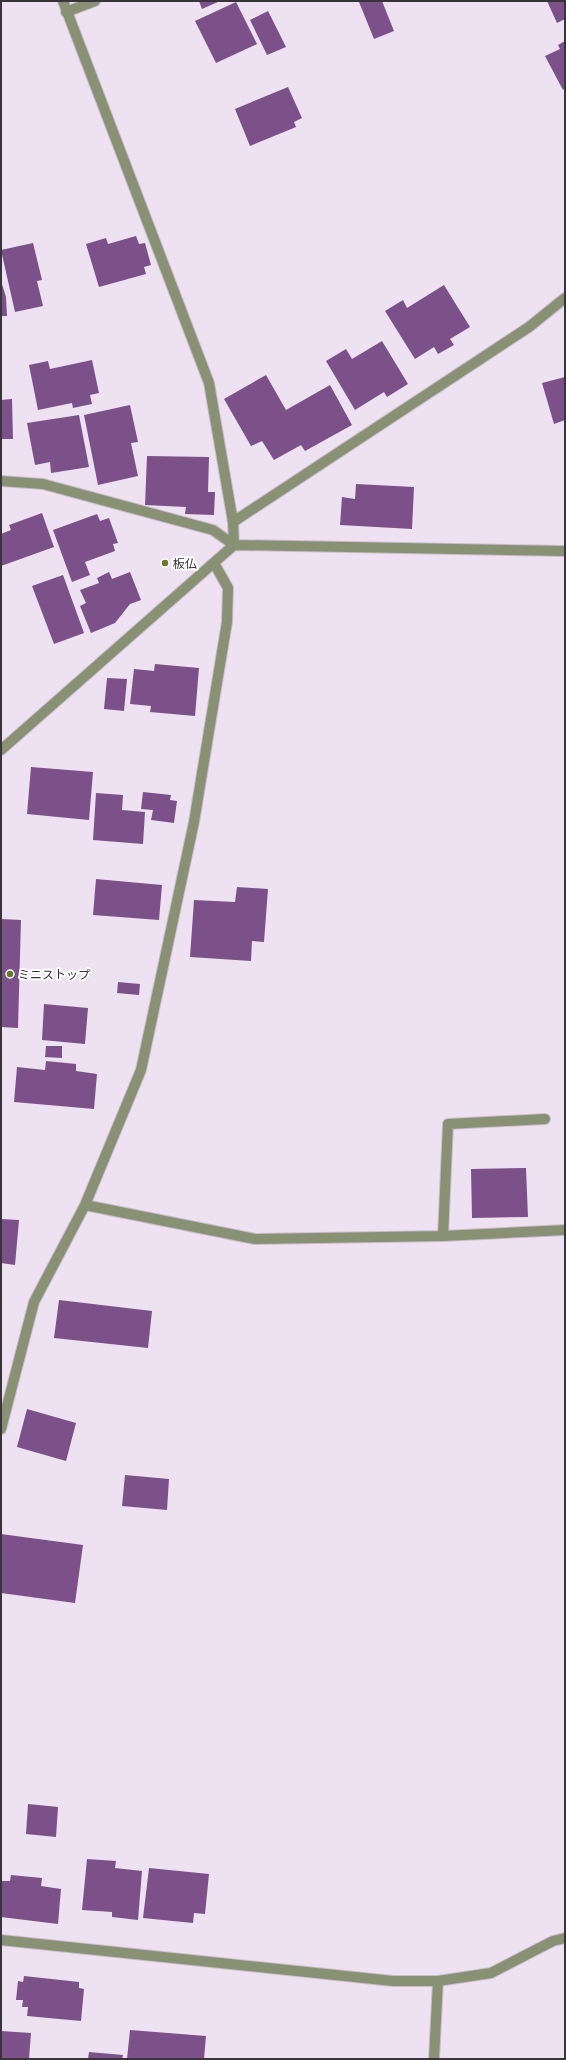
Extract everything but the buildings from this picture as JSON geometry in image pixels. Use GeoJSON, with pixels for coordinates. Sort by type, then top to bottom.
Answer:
{"type":"FeatureCollection","features":[{"type":"Feature","properties":{"kind":"street"},"geometry":{"type":"LineString","coordinates":[[1,750],[234,545],[233,522],[209,383],[63,1]]}},
{"type":"Feature","properties":{"kind":"street"},"geometry":{"type":"LineString","coordinates":[[66,12],[95,1]]}},
{"type":"Feature","properties":{"kind":"street"},"geometry":{"type":"LineString","coordinates":[[233,522],[522,331],[565,298]]}},
{"type":"Feature","properties":{"kind":"street"},"geometry":{"type":"LineString","coordinates":[[1,480],[43,484],[213,530],[234,545],[565,551]]}},
{"type":"Feature","properties":{"kind":"street"},"geometry":{"type":"LineString","coordinates":[[1,1429],[34,1302],[85,1205],[141,1070],[194,822],[227,622],[228,588],[214,564]]}},
{"type":"Feature","properties":{"kind":"street"},"geometry":{"type":"LineString","coordinates":[[443,1236],[448,1124],[545,1119]]}},
{"type":"Feature","properties":{"kind":"street"},"geometry":{"type":"LineString","coordinates":[[85,1205],[255,1239],[443,1236],[565,1230]]}},
{"type":"Feature","properties":{"kind":"street"},"geometry":{"type":"LineString","coordinates":[[1,1940],[394,1981],[438,1981],[491,1973],[553,1941],[565,1938]]}},
{"type":"Feature","properties":{"kind":"street"},"geometry":{"type":"LineString","coordinates":[[434,2059],[438,1981]]}},
{"type":"Feature","properties":{"kind":"place","name":"板仏"},"geometry":{"type":"Point","coordinates":[165,563]}},
{"type":"Feature","properties":{"kind":"place","name":"ミニストップ"},"geometry":{"type":"Point","coordinates":[10,974]}}]}
